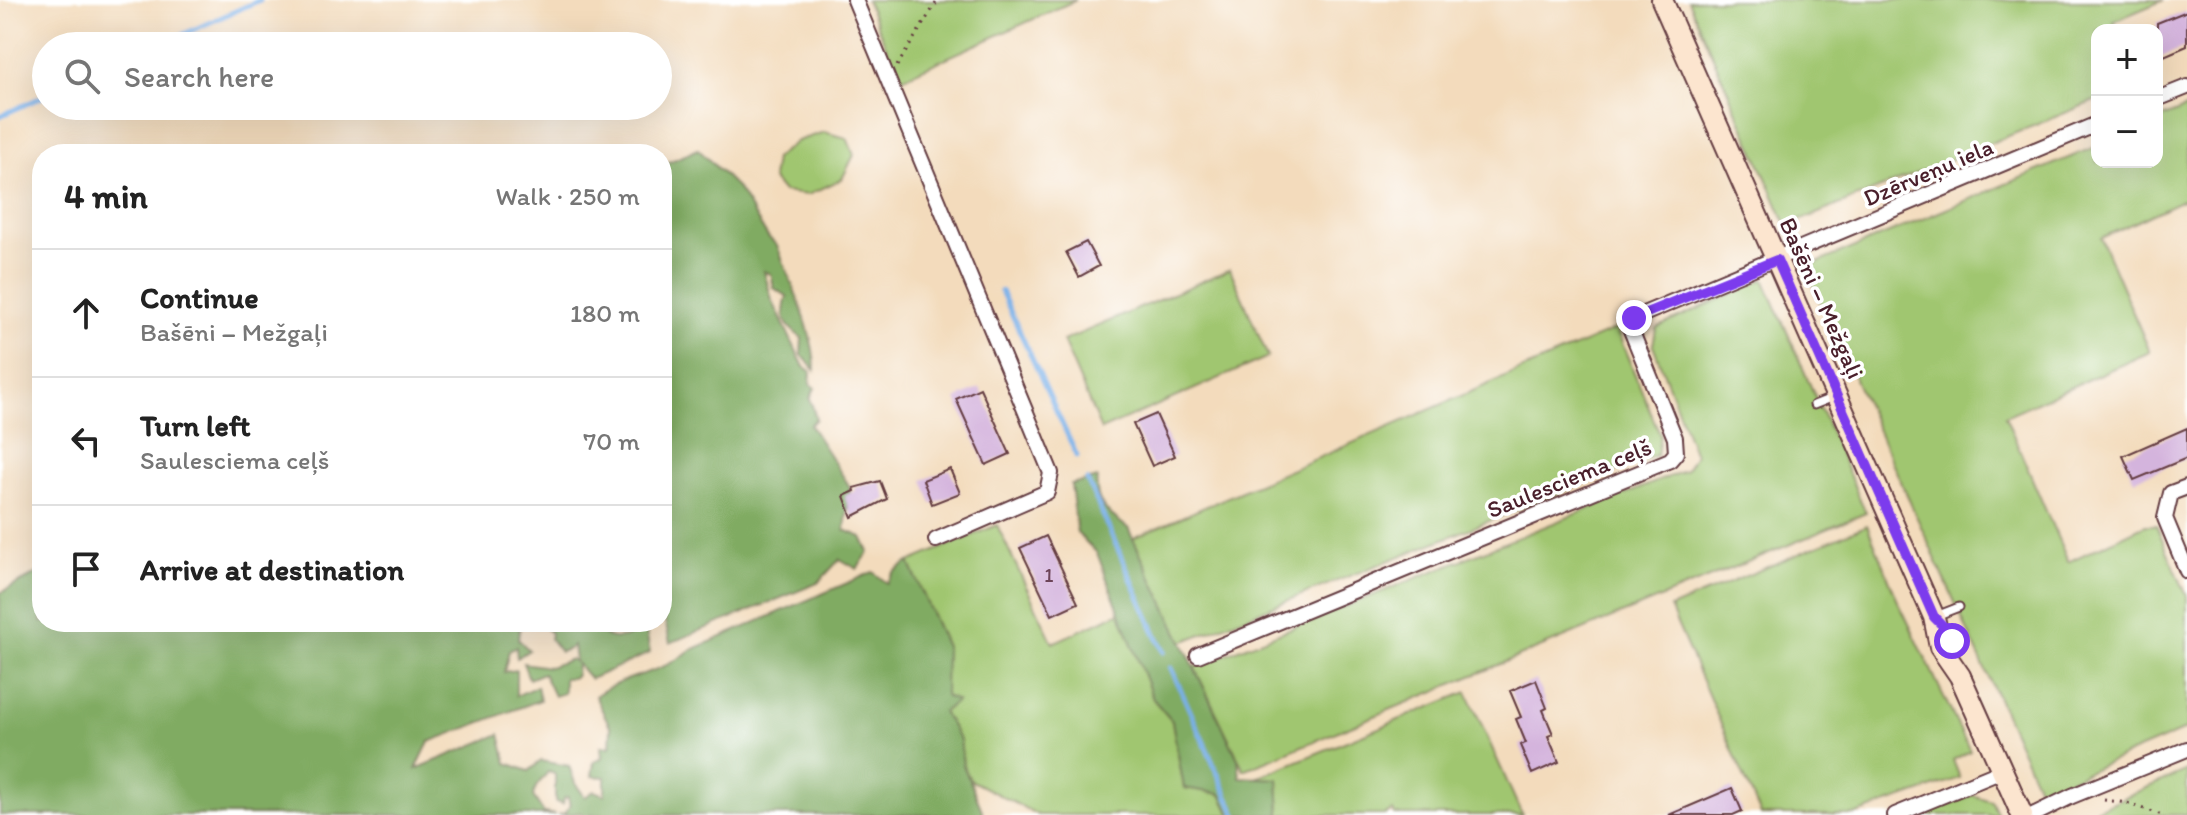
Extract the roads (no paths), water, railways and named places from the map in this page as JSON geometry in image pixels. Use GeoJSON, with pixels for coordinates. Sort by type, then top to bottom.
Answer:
{"type":"FeatureCollection","features":[{"type":"Feature","properties":{"kind":"street"},"geometry":{"type":"LineString","coordinates":[[855,0],[1051,473],[1047,492],[936,540]]}},
{"type":"Feature","properties":{"kind":"street","name":"Bašēni – Mežgaļi"},"geometry":{"type":"LineString","coordinates":[[1662,0],[1934,617],[1952,641],[1960,676],[2022,815]]}},
{"type":"Feature","properties":{"kind":"street"},"geometry":{"type":"LineString","coordinates":[[2163,97],[2187,87]]}},
{"type":"Feature","properties":{"kind":"street","name":"Dzērveņu iela"},"geometry":{"type":"LineString","coordinates":[[1777,260],[2091,127]]}},
{"type":"Feature","properties":{"kind":"street","name":"Saulesciema ceļš"},"geometry":{"type":"LineString","coordinates":[[1198,655],[1670,460],[1676,453],[1675,438],[1629,325],[1634,318],[1777,260]]}},
{"type":"Feature","properties":{"kind":"street"},"geometry":{"type":"LineString","coordinates":[[2187,487],[2171,493],[2165,518],[2187,571]]}},
{"type":"Feature","properties":{"kind":"street"},"geometry":{"type":"LineString","coordinates":[[2033,815],[2187,749]]}},
{"type":"Feature","properties":{"kind":"street"},"geometry":{"type":"LineString","coordinates":[[1895,815],[2002,771]]}},
{"type":"Feature","properties":{"kind":"lane"},"geometry":{"type":"LineString","coordinates":[[1814,405],[1837,396]]}},
{"type":"Feature","properties":{"kind":"lane"},"geometry":{"type":"LineString","coordinates":[[1934,617],[1959,607]]}},
{"type":"Feature","properties":{"kind":"waterway"},"geometry":{"type":"LineString","coordinates":[[188,32],[260,0]]}},
{"type":"Feature","properties":{"kind":"waterway"},"geometry":{"type":"LineString","coordinates":[[0,116],[32,101]]}},
{"type":"Feature","properties":{"kind":"waterway"},"geometry":{"type":"LineString","coordinates":[[1001,291],[1077,456]]}},
{"type":"Feature","properties":{"kind":"waterway"},"geometry":{"type":"LineString","coordinates":[[1087,480],[1164,652]]}},
{"type":"Feature","properties":{"kind":"waterway"},"geometry":{"type":"LineString","coordinates":[[1171,668],[1236,815]]}}]}
